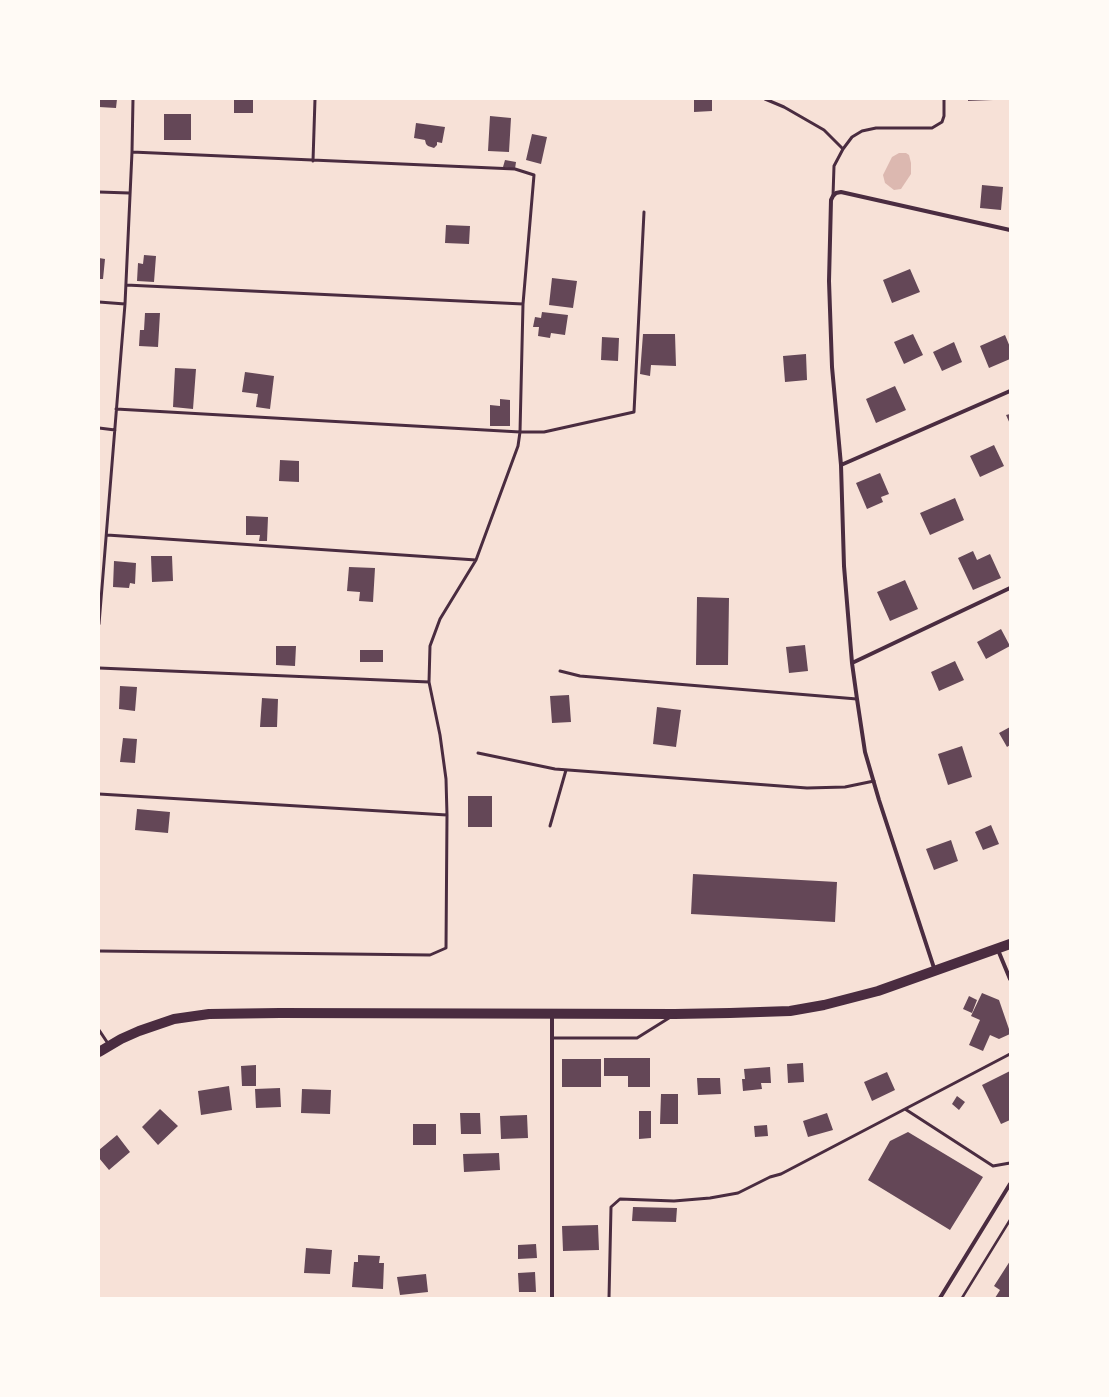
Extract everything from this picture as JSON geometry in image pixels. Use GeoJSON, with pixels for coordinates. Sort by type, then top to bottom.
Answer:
{"type":"FeatureCollection","features":[{"type":"Feature","properties":{"kind":"main road"},"geometry":{"type":"LineString","coordinates":[[99,1052],[140,1031],[174,1019],[209,1014],[675,1014],[775,1011],[810,1008],[878,991],[935,972],[1010,944]]}},
{"type":"Feature","properties":{"kind":"street"},"geometry":{"type":"LineString","coordinates":[[935,972],[865,752],[852,663],[844,566],[841,465],[832,367],[829,281],[831,200],[836,193],[841,192],[1010,230]]}},
{"type":"Feature","properties":{"kind":"street"},"geometry":{"type":"LineString","coordinates":[[841,465],[1010,391]]}},
{"type":"Feature","properties":{"kind":"street"},"geometry":{"type":"LineString","coordinates":[[852,663],[1010,588]]}},
{"type":"Feature","properties":{"kind":"street"},"geometry":{"type":"LineString","coordinates":[[998,949],[1010,979]]}},
{"type":"Feature","properties":{"kind":"street"},"geometry":{"type":"LineString","coordinates":[[552,1014],[552,1298]]}},
{"type":"Feature","properties":{"kind":"street"},"geometry":{"type":"LineString","coordinates":[[940,1298],[1010,1184]]}},
{"type":"Feature","properties":{"kind":"lane"},"geometry":{"type":"LineString","coordinates":[[99,624],[125,304],[133,99]]}},
{"type":"Feature","properties":{"kind":"lane"},"geometry":{"type":"LineString","coordinates":[[313,160],[315,99]]}},
{"type":"Feature","properties":{"kind":"lane"},"geometry":{"type":"LineString","coordinates":[[765,99],[784,107],[824,130],[843,149]]}},
{"type":"Feature","properties":{"kind":"lane"},"geometry":{"type":"LineString","coordinates":[[833,196],[834,166],[843,149],[852,137],[862,131],[876,128],[932,128],[942,122],[944,116],[944,99]]}},
{"type":"Feature","properties":{"kind":"lane"},"geometry":{"type":"LineString","coordinates":[[99,951],[430,955],[446,948],[446,779],[441,742],[429,682],[430,646],[440,619],[476,560],[518,446],[520,432],[523,304],[534,176],[515,169],[132,152]]}},
{"type":"Feature","properties":{"kind":"lane"},"geometry":{"type":"LineString","coordinates":[[99,192],[129,193]]}},
{"type":"Feature","properties":{"kind":"lane"},"geometry":{"type":"LineString","coordinates":[[116,408],[520,432],[544,432],[634,412],[644,212]]}},
{"type":"Feature","properties":{"kind":"lane"},"geometry":{"type":"LineString","coordinates":[[126,285],[523,304]]}},
{"type":"Feature","properties":{"kind":"lane"},"geometry":{"type":"LineString","coordinates":[[99,302],[125,304]]}},
{"type":"Feature","properties":{"kind":"lane"},"geometry":{"type":"LineString","coordinates":[[99,428],[114,430]]}},
{"type":"Feature","properties":{"kind":"lane"},"geometry":{"type":"LineString","coordinates":[[107,536],[476,560]]}},
{"type":"Feature","properties":{"kind":"lane"},"geometry":{"type":"LineString","coordinates":[[99,668],[429,682]]}},
{"type":"Feature","properties":{"kind":"lane"},"geometry":{"type":"LineString","coordinates":[[560,671],[580,676],[857,699]]}},
{"type":"Feature","properties":{"kind":"lane"},"geometry":{"type":"LineString","coordinates":[[478,753],[555,769],[807,788],[845,787],[874,781]]}},
{"type":"Feature","properties":{"kind":"lane"},"geometry":{"type":"LineString","coordinates":[[550,826],[566,770]]}},
{"type":"Feature","properties":{"kind":"lane"},"geometry":{"type":"LineString","coordinates":[[99,794],[447,815]]}},
{"type":"Feature","properties":{"kind":"lane"},"geometry":{"type":"LineString","coordinates":[[552,1038],[637,1038],[675,1014]]}},
{"type":"Feature","properties":{"kind":"lane"},"geometry":{"type":"LineString","coordinates":[[99,1030],[109,1046]]}},
{"type":"Feature","properties":{"kind":"lane"},"geometry":{"type":"LineString","coordinates":[[609,1298],[611,1207],[620,1199],[674,1201],[710,1198],[738,1193],[770,1177],[781,1174],[1010,1054]]}},
{"type":"Feature","properties":{"kind":"lane"},"geometry":{"type":"LineString","coordinates":[[905,1109],[993,1166],[1010,1163]]}},
{"type":"Feature","properties":{"kind":"path"},"geometry":{"type":"LineString","coordinates":[[962,1298],[1010,1220]]}},
{"type":"Feature","properties":{"kind":"shaded area"},"geometry":{"type":"Polygon","coordinates":[[[899,153],[906,153],[909,155],[911,174],[901,189],[894,190],[885,183],[883,175],[892,157],[899,153]]]}},
{"type":"Feature","properties":{"kind":"building"},"geometry":{"type":"Polygon","coordinates":[[[99,99],[117,99],[116,108],[99,107],[99,99]]]}},
{"type":"Feature","properties":{"kind":"building"},"geometry":{"type":"Polygon","coordinates":[[[234,99],[253,99],[253,113],[234,113],[234,99]]]}},
{"type":"Feature","properties":{"kind":"building"},"geometry":{"type":"Polygon","coordinates":[[[694,99],[712,99],[712,111],[694,112],[694,99]]]}},
{"type":"Feature","properties":{"kind":"building"},"geometry":{"type":"Polygon","coordinates":[[[968,99],[993,99],[993,100],[968,101],[968,99]]]}},
{"type":"Feature","properties":{"kind":"building"},"geometry":{"type":"Polygon","coordinates":[[[164,114],[191,114],[191,140],[164,140],[164,114]]]}},
{"type":"Feature","properties":{"kind":"building"},"geometry":{"type":"Polygon","coordinates":[[[490,116],[511,118],[509,152],[488,151],[490,116]]]}},
{"type":"Feature","properties":{"kind":"building"},"geometry":{"type":"Polygon","coordinates":[[[416,123],[445,127],[442,143],[437,142],[437,145],[434,148],[428,146],[425,140],[414,138],[416,123]]]}},
{"type":"Feature","properties":{"kind":"building"},"geometry":{"type":"Polygon","coordinates":[[[532,134],[547,137],[541,164],[526,160],[532,134]]]}},
{"type":"Feature","properties":{"kind":"building"},"geometry":{"type":"Polygon","coordinates":[[[505,160],[516,162],[515,169],[503,167],[505,160]]]}},
{"type":"Feature","properties":{"kind":"building"},"geometry":{"type":"Polygon","coordinates":[[[982,185],[1003,187],[1001,210],[980,208],[982,185]]]}},
{"type":"Feature","properties":{"kind":"building"},"geometry":{"type":"Polygon","coordinates":[[[446,225],[470,226],[469,244],[445,243],[446,225]]]}},
{"type":"Feature","properties":{"kind":"building"},"geometry":{"type":"Polygon","coordinates":[[[144,255],[156,256],[154,282],[137,281],[138,263],[143,264],[144,255]]]}},
{"type":"Feature","properties":{"kind":"building"},"geometry":{"type":"Polygon","coordinates":[[[99,258],[105,259],[103,279],[99,279],[99,258]]]}},
{"type":"Feature","properties":{"kind":"building"},"geometry":{"type":"Polygon","coordinates":[[[910,269],[920,292],[892,303],[883,280],[910,269]]]}},
{"type":"Feature","properties":{"kind":"building"},"geometry":{"type":"Polygon","coordinates":[[[552,278],[577,281],[573,308],[549,305],[552,278]]]}},
{"type":"Feature","properties":{"kind":"building"},"geometry":{"type":"Polygon","coordinates":[[[542,312],[568,315],[565,335],[551,333],[550,338],[538,336],[539,327],[533,327],[535,317],[541,318],[542,312]]]}},
{"type":"Feature","properties":{"kind":"building"},"geometry":{"type":"Polygon","coordinates":[[[145,313],[160,313],[158,347],[139,346],[140,330],[144,330],[145,313]]]}},
{"type":"Feature","properties":{"kind":"building"},"geometry":{"type":"Polygon","coordinates":[[[643,334],[675,334],[676,366],[651,365],[650,376],[640,374],[643,334]]]}},
{"type":"Feature","properties":{"kind":"building"},"geometry":{"type":"Polygon","coordinates":[[[913,334],[923,355],[904,364],[894,342],[913,334]]]}},
{"type":"Feature","properties":{"kind":"building"},"geometry":{"type":"Polygon","coordinates":[[[1005,335],[1010,347],[1010,359],[989,368],[980,346],[1005,335]]]}},
{"type":"Feature","properties":{"kind":"building"},"geometry":{"type":"Polygon","coordinates":[[[602,337],[619,338],[618,361],[601,360],[602,337]]]}},
{"type":"Feature","properties":{"kind":"building"},"geometry":{"type":"Polygon","coordinates":[[[954,342],[962,362],[942,371],[933,352],[954,342]]]}},
{"type":"Feature","properties":{"kind":"building"},"geometry":{"type":"Polygon","coordinates":[[[806,354],[807,380],[785,382],[783,356],[806,354]]]}},
{"type":"Feature","properties":{"kind":"building"},"geometry":{"type":"Polygon","coordinates":[[[175,368],[196,369],[193,409],[173,407],[175,368]]]}},
{"type":"Feature","properties":{"kind":"building"},"geometry":{"type":"Polygon","coordinates":[[[245,372],[274,376],[270,409],[256,407],[258,394],[242,392],[245,372]]]}},
{"type":"Feature","properties":{"kind":"building"},"geometry":{"type":"Polygon","coordinates":[[[895,386],[906,410],[876,423],[866,399],[895,386]]]}},
{"type":"Feature","properties":{"kind":"building"},"geometry":{"type":"Polygon","coordinates":[[[500,399],[510,400],[510,426],[490,426],[490,405],[500,406],[500,399]]]}},
{"type":"Feature","properties":{"kind":"building"},"geometry":{"type":"Polygon","coordinates":[[[1010,414],[1010,424],[1006,415],[1010,414]]]}},
{"type":"Feature","properties":{"kind":"building"},"geometry":{"type":"Polygon","coordinates":[[[994,445],[1004,466],[980,477],[970,456],[994,445]]]}},
{"type":"Feature","properties":{"kind":"building"},"geometry":{"type":"Polygon","coordinates":[[[280,460],[299,461],[299,482],[279,481],[280,460]]]}},
{"type":"Feature","properties":{"kind":"building"},"geometry":{"type":"Polygon","coordinates":[[[880,473],[889,494],[881,497],[883,502],[867,509],[856,483],[880,473]]]}},
{"type":"Feature","properties":{"kind":"building"},"geometry":{"type":"Polygon","coordinates":[[[955,498],[964,520],[930,535],[920,513],[955,498]]]}},
{"type":"Feature","properties":{"kind":"building"},"geometry":{"type":"Polygon","coordinates":[[[246,516],[268,517],[267,541],[259,541],[260,535],[246,535],[246,516]]]}},
{"type":"Feature","properties":{"kind":"building"},"geometry":{"type":"Polygon","coordinates":[[[973,551],[977,560],[990,554],[1001,578],[973,590],[958,558],[973,551]]]}},
{"type":"Feature","properties":{"kind":"building"},"geometry":{"type":"Polygon","coordinates":[[[151,556],[172,556],[173,581],[152,582],[151,556]]]}},
{"type":"Feature","properties":{"kind":"building"},"geometry":{"type":"Polygon","coordinates":[[[114,561],[136,563],[135,584],[130,583],[129,588],[113,587],[114,561]]]}},
{"type":"Feature","properties":{"kind":"building"},"geometry":{"type":"Polygon","coordinates":[[[349,567],[375,568],[373,602],[359,601],[360,592],[347,591],[349,567]]]}},
{"type":"Feature","properties":{"kind":"building"},"geometry":{"type":"Polygon","coordinates":[[[905,580],[918,609],[890,621],[877,592],[905,580]]]}},
{"type":"Feature","properties":{"kind":"building"},"geometry":{"type":"Polygon","coordinates":[[[697,597],[729,598],[728,665],[696,665],[697,597]]]}},
{"type":"Feature","properties":{"kind":"building"},"geometry":{"type":"Polygon","coordinates":[[[1001,629],[1010,646],[986,659],[977,642],[1001,629]]]}},
{"type":"Feature","properties":{"kind":"building"},"geometry":{"type":"Polygon","coordinates":[[[805,645],[808,671],[789,673],[786,647],[805,645]]]}},
{"type":"Feature","properties":{"kind":"building"},"geometry":{"type":"Polygon","coordinates":[[[276,646],[296,646],[295,666],[276,665],[276,646]]]}},
{"type":"Feature","properties":{"kind":"building"},"geometry":{"type":"Polygon","coordinates":[[[360,650],[383,650],[383,662],[360,662],[360,650]]]}},
{"type":"Feature","properties":{"kind":"building"},"geometry":{"type":"Polygon","coordinates":[[[955,661],[964,680],[939,691],[931,672],[955,661]]]}},
{"type":"Feature","properties":{"kind":"building"},"geometry":{"type":"Polygon","coordinates":[[[120,686],[137,687],[135,711],[119,709],[120,686]]]}},
{"type":"Feature","properties":{"kind":"building"},"geometry":{"type":"Polygon","coordinates":[[[569,695],[571,722],[552,723],[550,696],[569,695]]]}},
{"type":"Feature","properties":{"kind":"building"},"geometry":{"type":"Polygon","coordinates":[[[262,698],[278,699],[277,727],[260,727],[262,698]]]}},
{"type":"Feature","properties":{"kind":"building"},"geometry":{"type":"Polygon","coordinates":[[[657,707],[681,710],[676,747],[653,744],[657,707]]]}},
{"type":"Feature","properties":{"kind":"building"},"geometry":{"type":"Polygon","coordinates":[[[1010,727],[1010,745],[1007,747],[999,733],[1010,727]]]}},
{"type":"Feature","properties":{"kind":"building"},"geometry":{"type":"Polygon","coordinates":[[[123,738],[137,739],[135,763],[120,762],[123,738]]]}},
{"type":"Feature","properties":{"kind":"building"},"geometry":{"type":"Polygon","coordinates":[[[962,746],[972,777],[948,785],[938,754],[962,746]]]}},
{"type":"Feature","properties":{"kind":"building"},"geometry":{"type":"Polygon","coordinates":[[[468,796],[492,796],[492,827],[468,827],[468,796]]]}},
{"type":"Feature","properties":{"kind":"building"},"geometry":{"type":"Polygon","coordinates":[[[137,809],[170,812],[168,833],[135,830],[137,809]]]}},
{"type":"Feature","properties":{"kind":"building"},"geometry":{"type":"Polygon","coordinates":[[[991,825],[999,844],[983,850],[975,832],[991,825]]]}},
{"type":"Feature","properties":{"kind":"building"},"geometry":{"type":"Polygon","coordinates":[[[951,840],[958,861],[934,870],[926,849],[951,840]]]}},
{"type":"Feature","properties":{"kind":"building"},"geometry":{"type":"Polygon","coordinates":[[[693,874],[837,882],[835,922],[691,914],[693,874]]]}},
{"type":"Feature","properties":{"kind":"building"},"geometry":{"type":"Polygon","coordinates":[[[982,993],[999,1000],[1010,1032],[1010,1034],[999,1039],[990,1035],[983,1051],[969,1045],[980,1020],[971,1016],[982,993]]]}},
{"type":"Feature","properties":{"kind":"building"},"geometry":{"type":"Polygon","coordinates":[[[969,996],[977,1000],[972,1013],[963,1009],[969,996]]]}},
{"type":"Feature","properties":{"kind":"building"},"geometry":{"type":"Polygon","coordinates":[[[604,1058],[650,1058],[650,1087],[628,1087],[628,1076],[604,1076],[604,1058]]]}},
{"type":"Feature","properties":{"kind":"building"},"geometry":{"type":"Polygon","coordinates":[[[562,1059],[601,1059],[601,1087],[562,1087],[562,1059]]]}},
{"type":"Feature","properties":{"kind":"building"},"geometry":{"type":"Polygon","coordinates":[[[803,1063],[804,1082],[788,1083],[787,1064],[803,1063]]]}},
{"type":"Feature","properties":{"kind":"building"},"geometry":{"type":"Polygon","coordinates":[[[256,1065],[256,1086],[242,1086],[241,1066],[256,1065]]]}},
{"type":"Feature","properties":{"kind":"building"},"geometry":{"type":"Polygon","coordinates":[[[770,1067],[771,1083],[761,1083],[762,1089],[743,1091],[742,1079],[745,1079],[744,1069],[770,1067]]]}},
{"type":"Feature","properties":{"kind":"building"},"geometry":{"type":"Polygon","coordinates":[[[1010,1071],[1010,1120],[1001,1124],[982,1085],[1010,1071]]]}},
{"type":"Feature","properties":{"kind":"building"},"geometry":{"type":"Polygon","coordinates":[[[887,1072],[895,1090],[872,1101],[864,1082],[887,1072]]]}},
{"type":"Feature","properties":{"kind":"building"},"geometry":{"type":"Polygon","coordinates":[[[697,1078],[720,1078],[721,1094],[698,1095],[697,1078]]]}},
{"type":"Feature","properties":{"kind":"building"},"geometry":{"type":"Polygon","coordinates":[[[229,1086],[232,1110],[201,1115],[198,1091],[229,1086]]]}},
{"type":"Feature","properties":{"kind":"building"},"geometry":{"type":"Polygon","coordinates":[[[280,1088],[281,1107],[256,1108],[255,1089],[280,1088]]]}},
{"type":"Feature","properties":{"kind":"building"},"geometry":{"type":"Polygon","coordinates":[[[302,1089],[331,1090],[330,1114],[301,1113],[302,1089]]]}},
{"type":"Feature","properties":{"kind":"building"},"geometry":{"type":"Polygon","coordinates":[[[661,1094],[678,1094],[678,1124],[660,1124],[661,1094]]]}},
{"type":"Feature","properties":{"kind":"building"},"geometry":{"type":"Polygon","coordinates":[[[957,1096],[965,1102],[959,1110],[952,1104],[957,1096]]]}},
{"type":"Feature","properties":{"kind":"building"},"geometry":{"type":"Polygon","coordinates":[[[160,1109],[178,1126],[158,1145],[142,1127],[160,1109]]]}},
{"type":"Feature","properties":{"kind":"building"},"geometry":{"type":"Polygon","coordinates":[[[639,1111],[651,1111],[651,1138],[639,1139],[639,1111]]]}},
{"type":"Feature","properties":{"kind":"building"},"geometry":{"type":"Polygon","coordinates":[[[460,1113],[480,1113],[481,1134],[461,1134],[460,1113]]]}},
{"type":"Feature","properties":{"kind":"building"},"geometry":{"type":"Polygon","coordinates":[[[827,1113],[833,1130],[808,1137],[803,1121],[827,1113]]]}},
{"type":"Feature","properties":{"kind":"building"},"geometry":{"type":"Polygon","coordinates":[[[527,1115],[528,1138],[501,1139],[500,1116],[527,1115]]]}},
{"type":"Feature","properties":{"kind":"building"},"geometry":{"type":"Polygon","coordinates":[[[413,1124],[436,1124],[436,1145],[413,1145],[413,1124]]]}},
{"type":"Feature","properties":{"kind":"building"},"geometry":{"type":"Polygon","coordinates":[[[767,1125],[768,1136],[755,1137],[754,1126],[767,1125]]]}},
{"type":"Feature","properties":{"kind":"building"},"geometry":{"type":"Polygon","coordinates":[[[908,1132],[983,1177],[950,1230],[868,1180],[890,1141],[908,1132]]]}},
{"type":"Feature","properties":{"kind":"building"},"geometry":{"type":"Polygon","coordinates":[[[117,1135],[130,1152],[109,1170],[99,1158],[99,1150],[117,1135]]]}},
{"type":"Feature","properties":{"kind":"building"},"geometry":{"type":"Polygon","coordinates":[[[499,1153],[500,1170],[464,1172],[463,1154],[499,1153]]]}},
{"type":"Feature","properties":{"kind":"building"},"geometry":{"type":"Polygon","coordinates":[[[633,1207],[677,1208],[676,1222],[632,1221],[633,1207]]]}},
{"type":"Feature","properties":{"kind":"building"},"geometry":{"type":"Polygon","coordinates":[[[598,1225],[599,1250],[563,1251],[562,1226],[598,1225]]]}},
{"type":"Feature","properties":{"kind":"building"},"geometry":{"type":"Polygon","coordinates":[[[536,1244],[537,1258],[518,1259],[518,1245],[536,1244]]]}},
{"type":"Feature","properties":{"kind":"building"},"geometry":{"type":"Polygon","coordinates":[[[306,1248],[332,1250],[330,1274],[304,1273],[306,1248]]]}},
{"type":"Feature","properties":{"kind":"building"},"geometry":{"type":"Polygon","coordinates":[[[358,1255],[380,1256],[379,1263],[384,1263],[383,1289],[352,1287],[354,1262],[358,1262],[358,1255]]]}},
{"type":"Feature","properties":{"kind":"building"},"geometry":{"type":"Polygon","coordinates":[[[1010,1261],[1010,1298],[995,1298],[1000,1290],[994,1286],[1010,1261]]]}},
{"type":"Feature","properties":{"kind":"building"},"geometry":{"type":"Polygon","coordinates":[[[535,1272],[536,1292],[519,1292],[518,1273],[535,1272]]]}},
{"type":"Feature","properties":{"kind":"building"},"geometry":{"type":"Polygon","coordinates":[[[426,1274],[428,1292],[400,1295],[397,1277],[426,1274]]]}}]}
